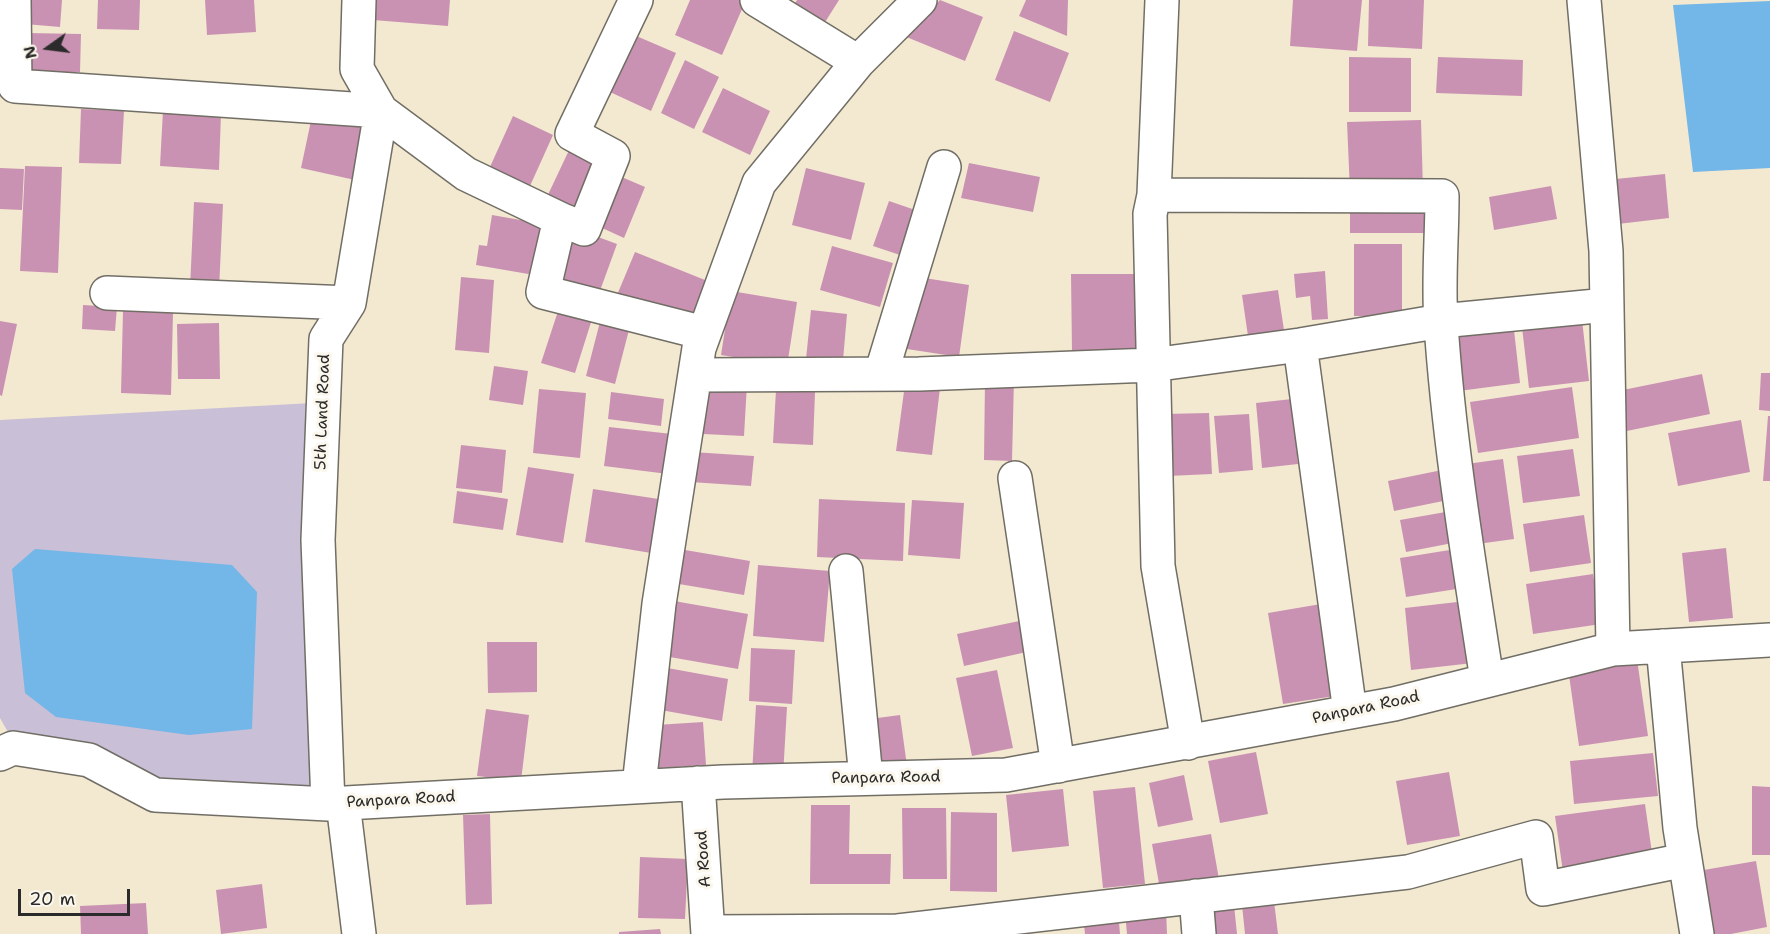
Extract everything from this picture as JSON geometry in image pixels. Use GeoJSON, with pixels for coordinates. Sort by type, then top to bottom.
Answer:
{"type":"FeatureCollection","features":[{"type":"Feature","properties":{"kind":"street"},"geometry":{"type":"LineString","coordinates":[[14,0],[15,86],[381,111]]}},
{"type":"Feature","properties":{"kind":"street"},"geometry":{"type":"LineString","coordinates":[[359,0],[357,69],[381,111],[466,174],[584,229],[613,156],[572,134],[636,0]]}},
{"type":"Feature","properties":{"kind":"street"},"geometry":{"type":"LineString","coordinates":[[757,0],[858,62]]}},
{"type":"Feature","properties":{"kind":"street"},"geometry":{"type":"LineString","coordinates":[[639,786],[658,604],[695,375],[704,333],[759,183],[858,62],[920,0]]}},
{"type":"Feature","properties":{"kind":"street"},"geometry":{"type":"LineString","coordinates":[[1162,0],[1154,195],[1150,214],[1158,566],[1188,743]]}},
{"type":"Feature","properties":{"kind":"street"},"geometry":{"type":"LineString","coordinates":[[1584,0],[1606,251],[1613,649]]}},
{"type":"Feature","properties":{"kind":"street","name":"5th Land Road"},"geometry":{"type":"LineString","coordinates":[[358,934],[336,803],[318,540],[326,339],[349,303],[381,111]]}},
{"type":"Feature","properties":{"kind":"street"},"geometry":{"type":"LineString","coordinates":[[881,374],[944,167]]}},
{"type":"Feature","properties":{"kind":"street"},"geometry":{"type":"LineString","coordinates":[[1154,195],[1442,196],[1441,321],[1454,461],[1487,680]]}},
{"type":"Feature","properties":{"kind":"street"},"geometry":{"type":"LineString","coordinates":[[560,219],[543,292],[704,333]]}},
{"type":"Feature","properties":{"kind":"street"},"geometry":{"type":"LineString","coordinates":[[107,293],[349,303]]}},
{"type":"Feature","properties":{"kind":"street"},"geometry":{"type":"LineString","coordinates":[[695,375],[881,374],[1152,365],[1300,345],[1441,321],[1607,305]]}},
{"type":"Feature","properties":{"kind":"street"},"geometry":{"type":"LineString","coordinates":[[1300,345],[1350,712]]}},
{"type":"Feature","properties":{"kind":"street"},"geometry":{"type":"LineString","coordinates":[[1015,478],[1058,766]]}},
{"type":"Feature","properties":{"kind":"street"},"geometry":{"type":"LineString","coordinates":[[846,571],[866,778]]}},
{"type":"Feature","properties":{"kind":"street","name":"Panpara Road"},"geometry":{"type":"LineString","coordinates":[[0,754],[13,748],[89,760],[155,795],[336,803],[698,783],[1006,775],[1350,712],[1613,649],[1770,640]]}},
{"type":"Feature","properties":{"kind":"street"},"geometry":{"type":"LineString","coordinates":[[1663,646],[1685,860],[1697,934]]}},
{"type":"Feature","properties":{"kind":"street","name":"A Road"},"geometry":{"type":"LineString","coordinates":[[698,783],[708,933]]}},
{"type":"Feature","properties":{"kind":"street"},"geometry":{"type":"LineString","coordinates":[[708,933],[898,933],[1408,872],[1536,837],[1543,889],[1685,860]]}},
{"type":"Feature","properties":{"kind":"street"},"geometry":{"type":"LineString","coordinates":[[1196,896],[1199,934]]}},
{"type":"Feature","properties":{"kind":"shaded area"},"geometry":{"type":"Polygon","coordinates":[[[312,403],[314,786],[158,784],[9,734],[0,718],[0,420],[312,403]]]}},
{"type":"Feature","properties":{"kind":"water"},"geometry":{"type":"Polygon","coordinates":[[[1770,1],[1770,168],[1693,172],[1673,5],[1770,1]]]}},
{"type":"Feature","properties":{"kind":"water"},"geometry":{"type":"Polygon","coordinates":[[[35,549],[232,565],[257,592],[252,729],[189,735],[56,717],[25,693],[12,569],[35,549]]]}},
{"type":"Feature","properties":{"kind":"building"},"geometry":{"type":"Polygon","coordinates":[[[26,0],[62,0],[60,27],[25,24],[26,0]]]}},
{"type":"Feature","properties":{"kind":"building"},"geometry":{"type":"Polygon","coordinates":[[[98,0],[140,0],[139,30],[97,29],[98,0]]]}},
{"type":"Feature","properties":{"kind":"building"},"geometry":{"type":"Polygon","coordinates":[[[205,0],[254,0],[256,32],[207,35],[205,0]]]}},
{"type":"Feature","properties":{"kind":"building"},"geometry":{"type":"Polygon","coordinates":[[[374,0],[450,0],[448,26],[373,20],[374,0]]]}},
{"type":"Feature","properties":{"kind":"building"},"geometry":{"type":"Polygon","coordinates":[[[690,0],[746,0],[722,55],[675,35],[690,0]]]}},
{"type":"Feature","properties":{"kind":"building"},"geometry":{"type":"Polygon","coordinates":[[[797,0],[839,0],[822,27],[791,9],[797,0]]]}},
{"type":"Feature","properties":{"kind":"building"},"geometry":{"type":"Polygon","coordinates":[[[940,0],[983,17],[965,61],[904,36],[940,0]]]}},
{"type":"Feature","properties":{"kind":"building"},"geometry":{"type":"Polygon","coordinates":[[[1026,0],[1068,0],[1067,36],[1019,16],[1026,0]]]}},
{"type":"Feature","properties":{"kind":"building"},"geometry":{"type":"Polygon","coordinates":[[[1293,0],[1362,0],[1357,51],[1290,46],[1293,0]]]}},
{"type":"Feature","properties":{"kind":"building"},"geometry":{"type":"Polygon","coordinates":[[[1369,0],[1424,0],[1422,49],[1368,46],[1369,0]]]}},
{"type":"Feature","properties":{"kind":"building"},"geometry":{"type":"Polygon","coordinates":[[[1014,31],[1069,53],[1050,102],[995,80],[1014,31]]]}},
{"type":"Feature","properties":{"kind":"building"},"geometry":{"type":"Polygon","coordinates":[[[27,33],[81,34],[80,72],[26,72],[27,33]]]}},
{"type":"Feature","properties":{"kind":"building"},"geometry":{"type":"Polygon","coordinates":[[[634,35],[676,53],[651,111],[610,92],[634,35]]]}},
{"type":"Feature","properties":{"kind":"building"},"geometry":{"type":"Polygon","coordinates":[[[1349,57],[1411,58],[1411,112],[1349,112],[1349,57]]]}},
{"type":"Feature","properties":{"kind":"building"},"geometry":{"type":"Polygon","coordinates":[[[1438,57],[1523,60],[1522,96],[1436,93],[1438,57]]]}},
{"type":"Feature","properties":{"kind":"building"},"geometry":{"type":"Polygon","coordinates":[[[685,60],[719,77],[694,129],[661,113],[685,60]]]}},
{"type":"Feature","properties":{"kind":"building"},"geometry":{"type":"Polygon","coordinates":[[[723,88],[770,111],[750,155],[702,132],[723,88]]]}},
{"type":"Feature","properties":{"kind":"building"},"geometry":{"type":"Polygon","coordinates":[[[81,109],[124,111],[121,164],[79,163],[81,109]]]}},
{"type":"Feature","properties":{"kind":"building"},"geometry":{"type":"Polygon","coordinates":[[[163,110],[221,113],[219,170],[160,166],[163,110]]]}},
{"type":"Feature","properties":{"kind":"building"},"geometry":{"type":"Polygon","coordinates":[[[312,116],[366,128],[355,180],[301,168],[312,116]]]}},
{"type":"Feature","properties":{"kind":"building"},"geometry":{"type":"Polygon","coordinates":[[[513,116],[553,135],[525,197],[485,178],[513,116]]]}},
{"type":"Feature","properties":{"kind":"building"},"geometry":{"type":"Polygon","coordinates":[[[1421,120],[1423,190],[1350,192],[1347,122],[1421,120]]]}},
{"type":"Feature","properties":{"kind":"building"},"geometry":{"type":"Polygon","coordinates":[[[571,146],[606,163],[579,217],[545,201],[571,146]]]}},
{"type":"Feature","properties":{"kind":"building"},"geometry":{"type":"Polygon","coordinates":[[[969,163],[1040,177],[1033,212],[961,198],[969,163]]]}},
{"type":"Feature","properties":{"kind":"building"},"geometry":{"type":"Polygon","coordinates":[[[25,166],[62,167],[58,273],[20,271],[25,166]]]}},
{"type":"Feature","properties":{"kind":"building"},"geometry":{"type":"Polygon","coordinates":[[[0,168],[24,169],[22,210],[0,209],[0,168]]]}},
{"type":"Feature","properties":{"kind":"building"},"geometry":{"type":"Polygon","coordinates":[[[806,168],[865,183],[851,240],[792,225],[806,168]]]}},
{"type":"Feature","properties":{"kind":"building"},"geometry":{"type":"Polygon","coordinates":[[[610,172],[645,187],[624,238],[589,222],[610,172]]]}},
{"type":"Feature","properties":{"kind":"building"},"geometry":{"type":"Polygon","coordinates":[[[1665,174],[1669,218],[1601,226],[1596,181],[1665,174]]]}},
{"type":"Feature","properties":{"kind":"building"},"geometry":{"type":"Polygon","coordinates":[[[1551,186],[1557,219],[1494,230],[1489,197],[1551,186]]]}},
{"type":"Feature","properties":{"kind":"building"},"geometry":{"type":"Polygon","coordinates":[[[889,201],[921,212],[906,257],[873,246],[889,201]]]}},
{"type":"Feature","properties":{"kind":"building"},"geometry":{"type":"Polygon","coordinates":[[[194,202],[223,204],[219,290],[190,288],[194,202]]]}},
{"type":"Feature","properties":{"kind":"building"},"geometry":{"type":"Polygon","coordinates":[[[1350,203],[1435,204],[1435,233],[1350,233],[1350,203]]]}},
{"type":"Feature","properties":{"kind":"building"},"geometry":{"type":"Polygon","coordinates":[[[492,215],[549,225],[540,276],[476,265],[479,245],[487,246],[492,215]]]}},
{"type":"Feature","properties":{"kind":"building"},"geometry":{"type":"Polygon","coordinates":[[[571,227],[617,244],[597,299],[552,283],[571,227]]]}},
{"type":"Feature","properties":{"kind":"building"},"geometry":{"type":"Polygon","coordinates":[[[1354,244],[1402,244],[1402,316],[1354,316],[1354,244]]]}},
{"type":"Feature","properties":{"kind":"building"},"geometry":{"type":"Polygon","coordinates":[[[832,246],[893,263],[880,307],[820,290],[832,246]]]}},
{"type":"Feature","properties":{"kind":"building"},"geometry":{"type":"Polygon","coordinates":[[[635,252],[710,282],[693,326],[617,295],[635,252]]]}},
{"type":"Feature","properties":{"kind":"building"},"geometry":{"type":"Polygon","coordinates":[[[1325,271],[1328,319],[1312,320],[1310,296],[1296,298],[1294,274],[1325,271]]]}},
{"type":"Feature","properties":{"kind":"building"},"geometry":{"type":"Polygon","coordinates":[[[1071,274],[1139,274],[1140,353],[1072,353],[1071,274]]]}},
{"type":"Feature","properties":{"kind":"building"},"geometry":{"type":"Polygon","coordinates":[[[461,277],[494,280],[489,353],[455,350],[461,277]]]}},
{"type":"Feature","properties":{"kind":"building"},"geometry":{"type":"Polygon","coordinates":[[[918,277],[969,285],[959,357],[907,349],[918,277]]]}},
{"type":"Feature","properties":{"kind":"building"},"geometry":{"type":"Polygon","coordinates":[[[1278,290],[1285,337],[1249,343],[1242,295],[1278,290]]]}},
{"type":"Feature","properties":{"kind":"building"},"geometry":{"type":"Polygon","coordinates":[[[731,291],[797,302],[787,366],[721,355],[731,291]]]}},
{"type":"Feature","properties":{"kind":"building"},"geometry":{"type":"Polygon","coordinates":[[[83,305],[117,307],[115,331],[82,329],[83,305]]]}},
{"type":"Feature","properties":{"kind":"building"},"geometry":{"type":"Polygon","coordinates":[[[560,305],[593,316],[575,373],[541,363],[560,305]]]}},
{"type":"Feature","properties":{"kind":"building"},"geometry":{"type":"Polygon","coordinates":[[[811,310],[847,314],[842,372],[805,369],[811,310]]]}},
{"type":"Feature","properties":{"kind":"building"},"geometry":{"type":"Polygon","coordinates":[[[123,311],[173,313],[171,395],[121,393],[123,311]]]}},
{"type":"Feature","properties":{"kind":"building"},"geometry":{"type":"Polygon","coordinates":[[[601,318],[630,326],[615,384],[586,376],[601,318]]]}},
{"type":"Feature","properties":{"kind":"building"},"geometry":{"type":"Polygon","coordinates":[[[1582,320],[1589,381],[1529,388],[1522,327],[1582,320]]]}},
{"type":"Feature","properties":{"kind":"building"},"geometry":{"type":"Polygon","coordinates":[[[0,321],[17,324],[2,396],[0,395],[0,321]]]}},
{"type":"Feature","properties":{"kind":"building"},"geometry":{"type":"Polygon","coordinates":[[[219,323],[220,379],[178,379],[177,324],[219,323]]]}},
{"type":"Feature","properties":{"kind":"building"},"geometry":{"type":"Polygon","coordinates":[[[1514,330],[1520,383],[1459,391],[1453,337],[1514,330]]]}},
{"type":"Feature","properties":{"kind":"building"},"geometry":{"type":"Polygon","coordinates":[[[494,366],[528,371],[523,405],[489,400],[494,366]]]}},
{"type":"Feature","properties":{"kind":"building"},"geometry":{"type":"Polygon","coordinates":[[[1761,373],[1770,373],[1770,411],[1759,410],[1761,373]]]}},
{"type":"Feature","properties":{"kind":"building"},"geometry":{"type":"Polygon","coordinates":[[[1702,374],[1710,414],[1617,433],[1608,393],[1702,374]]]}},
{"type":"Feature","properties":{"kind":"building"},"geometry":{"type":"Polygon","coordinates":[[[985,379],[1014,379],[1012,461],[984,460],[985,379]]]}},
{"type":"Feature","properties":{"kind":"building"},"geometry":{"type":"Polygon","coordinates":[[[706,382],[747,384],[744,436],[703,434],[706,382]]]}},
{"type":"Feature","properties":{"kind":"building"},"geometry":{"type":"Polygon","coordinates":[[[905,384],[940,388],[932,455],[896,451],[905,384]]]}},
{"type":"Feature","properties":{"kind":"building"},"geometry":{"type":"Polygon","coordinates":[[[1572,387],[1579,438],[1478,453],[1470,402],[1572,387]]]}},
{"type":"Feature","properties":{"kind":"building"},"geometry":{"type":"Polygon","coordinates":[[[539,389],[586,393],[580,458],[533,453],[539,389]]]}},
{"type":"Feature","properties":{"kind":"building"},"geometry":{"type":"Polygon","coordinates":[[[776,390],[815,392],[813,445],[773,443],[776,390]]]}},
{"type":"Feature","properties":{"kind":"building"},"geometry":{"type":"Polygon","coordinates":[[[611,392],[664,399],[661,426],[608,419],[611,392]]]}},
{"type":"Feature","properties":{"kind":"building"},"geometry":{"type":"Polygon","coordinates":[[[1292,399],[1298,464],[1262,468],[1256,403],[1292,399]]]}},
{"type":"Feature","properties":{"kind":"building"},"geometry":{"type":"Polygon","coordinates":[[[1209,413],[1212,474],[1168,476],[1164,414],[1209,413]]]}},
{"type":"Feature","properties":{"kind":"building"},"geometry":{"type":"Polygon","coordinates":[[[1249,414],[1253,470],[1219,473],[1214,416],[1249,414]]]}},
{"type":"Feature","properties":{"kind":"building"},"geometry":{"type":"Polygon","coordinates":[[[1768,416],[1770,416],[1770,481],[1763,481],[1768,416]]]}},
{"type":"Feature","properties":{"kind":"building"},"geometry":{"type":"Polygon","coordinates":[[[1741,420],[1750,472],[1678,486],[1668,433],[1741,420]]]}},
{"type":"Feature","properties":{"kind":"building"},"geometry":{"type":"Polygon","coordinates":[[[609,427],[672,434],[668,474],[604,466],[609,427]]]}},
{"type":"Feature","properties":{"kind":"building"},"geometry":{"type":"Polygon","coordinates":[[[461,445],[506,450],[502,493],[456,488],[461,445]]]}},
{"type":"Feature","properties":{"kind":"building"},"geometry":{"type":"Polygon","coordinates":[[[1573,449],[1580,496],[1523,503],[1517,456],[1573,449]]]}},
{"type":"Feature","properties":{"kind":"building"},"geometry":{"type":"Polygon","coordinates":[[[692,452],[754,456],[751,486],[690,482],[692,452]]]}},
{"type":"Feature","properties":{"kind":"building"},"geometry":{"type":"Polygon","coordinates":[[[1503,459],[1514,539],[1470,545],[1459,465],[1503,459]]]}},
{"type":"Feature","properties":{"kind":"building"},"geometry":{"type":"Polygon","coordinates":[[[528,467],[574,474],[563,543],[516,535],[528,467]]]}},
{"type":"Feature","properties":{"kind":"building"},"geometry":{"type":"Polygon","coordinates":[[[1447,469],[1453,499],[1394,511],[1388,481],[1447,469]]]}},
{"type":"Feature","properties":{"kind":"building"},"geometry":{"type":"Polygon","coordinates":[[[593,489],[665,500],[657,554],[585,542],[593,489]]]}},
{"type":"Feature","properties":{"kind":"building"},"geometry":{"type":"Polygon","coordinates":[[[457,491],[508,499],[503,530],[453,523],[457,491]]]}},
{"type":"Feature","properties":{"kind":"building"},"geometry":{"type":"Polygon","coordinates":[[[819,499],[905,503],[903,561],[817,557],[819,499]]]}},
{"type":"Feature","properties":{"kind":"building"},"geometry":{"type":"Polygon","coordinates":[[[912,500],[964,503],[960,559],[908,555],[912,500]]]}},
{"type":"Feature","properties":{"kind":"building"},"geometry":{"type":"Polygon","coordinates":[[[1457,510],[1463,541],[1406,552],[1400,520],[1457,510]]]}},
{"type":"Feature","properties":{"kind":"building"},"geometry":{"type":"Polygon","coordinates":[[[1584,515],[1591,563],[1530,572],[1523,524],[1584,515]]]}},
{"type":"Feature","properties":{"kind":"building"},"geometry":{"type":"Polygon","coordinates":[[[1462,548],[1469,587],[1406,597],[1400,558],[1462,548]]]}},
{"type":"Feature","properties":{"kind":"building"},"geometry":{"type":"Polygon","coordinates":[[[1726,548],[1733,618],[1689,622],[1682,553],[1726,548]]]}},
{"type":"Feature","properties":{"kind":"building"},"geometry":{"type":"Polygon","coordinates":[[[685,550],[750,561],[744,595],[679,584],[685,550]]]}},
{"type":"Feature","properties":{"kind":"building"},"geometry":{"type":"Polygon","coordinates":[[[758,565],[830,571],[824,642],[753,636],[758,565]]]}},
{"type":"Feature","properties":{"kind":"building"},"geometry":{"type":"Polygon","coordinates":[[[1593,574],[1601,624],[1533,634],[1526,584],[1593,574]]]}},
{"type":"Feature","properties":{"kind":"building"},"geometry":{"type":"Polygon","coordinates":[[[674,601],[748,614],[738,669],[664,656],[674,601]]]}},
{"type":"Feature","properties":{"kind":"building"},"geometry":{"type":"Polygon","coordinates":[[[1466,601],[1473,663],[1411,670],[1405,608],[1466,601]]]}},
{"type":"Feature","properties":{"kind":"building"},"geometry":{"type":"Polygon","coordinates":[[[1321,604],[1335,696],[1283,704],[1268,613],[1321,604]]]}},
{"type":"Feature","properties":{"kind":"building"},"geometry":{"type":"Polygon","coordinates":[[[1024,620],[1031,651],[964,666],[957,634],[1024,620]]]}},
{"type":"Feature","properties":{"kind":"building"},"geometry":{"type":"Polygon","coordinates":[[[487,642],[537,642],[537,692],[488,693],[487,642]]]}},
{"type":"Feature","properties":{"kind":"building"},"geometry":{"type":"Polygon","coordinates":[[[751,648],[795,650],[792,704],[749,701],[751,648]]]}},
{"type":"Feature","properties":{"kind":"building"},"geometry":{"type":"Polygon","coordinates":[[[1637,659],[1648,736],[1579,746],[1568,668],[1637,659]]]}},
{"type":"Feature","properties":{"kind":"building"},"geometry":{"type":"Polygon","coordinates":[[[662,667],[728,679],[722,721],[655,709],[662,667]]]}},
{"type":"Feature","properties":{"kind":"building"},"geometry":{"type":"Polygon","coordinates":[[[997,670],[1013,748],[972,756],[956,678],[997,670]]]}},
{"type":"Feature","properties":{"kind":"building"},"geometry":{"type":"Polygon","coordinates":[[[756,705],[787,707],[783,776],[752,774],[756,705]]]}},
{"type":"Feature","properties":{"kind":"building"},"geometry":{"type":"Polygon","coordinates":[[[486,709],[529,715],[521,781],[477,776],[486,709]]]}},
{"type":"Feature","properties":{"kind":"building"},"geometry":{"type":"Polygon","coordinates":[[[900,715],[907,766],[876,770],[870,719],[900,715]]]}},
{"type":"Feature","properties":{"kind":"building"},"geometry":{"type":"Polygon","coordinates":[[[703,722],[706,765],[659,768],[656,725],[703,722]]]}},
{"type":"Feature","properties":{"kind":"building"},"geometry":{"type":"Polygon","coordinates":[[[1256,752],[1268,814],[1220,823],[1208,761],[1256,752]]]}},
{"type":"Feature","properties":{"kind":"building"},"geometry":{"type":"Polygon","coordinates":[[[1653,753],[1658,796],[1574,804],[1570,761],[1653,753]]]}},
{"type":"Feature","properties":{"kind":"building"},"geometry":{"type":"Polygon","coordinates":[[[1449,772],[1460,836],[1407,845],[1396,781],[1449,772]]]}},
{"type":"Feature","properties":{"kind":"building"},"geometry":{"type":"Polygon","coordinates":[[[1184,775],[1193,820],[1158,827],[1149,783],[1184,775]]]}},
{"type":"Feature","properties":{"kind":"building"},"geometry":{"type":"Polygon","coordinates":[[[1752,786],[1770,787],[1770,855],[1752,855],[1752,786]]]}},
{"type":"Feature","properties":{"kind":"building"},"geometry":{"type":"Polygon","coordinates":[[[1135,787],[1145,884],[1103,888],[1093,791],[1135,787]]]}},
{"type":"Feature","properties":{"kind":"building"},"geometry":{"type":"Polygon","coordinates":[[[1063,789],[1069,846],[1012,852],[1006,795],[1063,789]]]}},
{"type":"Feature","properties":{"kind":"building"},"geometry":{"type":"Polygon","coordinates":[[[1645,804],[1653,860],[1563,872],[1555,816],[1645,804]]]}},
{"type":"Feature","properties":{"kind":"building"},"geometry":{"type":"Polygon","coordinates":[[[811,805],[850,805],[849,854],[891,854],[890,884],[810,884],[811,805]]]}},
{"type":"Feature","properties":{"kind":"building"},"geometry":{"type":"Polygon","coordinates":[[[902,808],[946,808],[947,879],[903,879],[902,808]]]}},
{"type":"Feature","properties":{"kind":"building"},"geometry":{"type":"Polygon","coordinates":[[[951,812],[997,813],[997,892],[950,891],[951,812]]]}},
{"type":"Feature","properties":{"kind":"building"},"geometry":{"type":"Polygon","coordinates":[[[490,814],[492,904],[466,905],[463,815],[490,814]]]}},
{"type":"Feature","properties":{"kind":"building"},"geometry":{"type":"Polygon","coordinates":[[[1211,834],[1220,885],[1161,895],[1152,844],[1211,834]]]}},
{"type":"Feature","properties":{"kind":"building"},"geometry":{"type":"Polygon","coordinates":[[[640,857],[688,859],[685,919],[638,918],[640,857]]]}},
{"type":"Feature","properties":{"kind":"building"},"geometry":{"type":"Polygon","coordinates":[[[1756,861],[1767,927],[1731,934],[1709,934],[1698,871],[1756,861]]]}},
{"type":"Feature","properties":{"kind":"building"},"geometry":{"type":"Polygon","coordinates":[[[262,884],[267,928],[221,934],[216,890],[262,884]]]}},
{"type":"Feature","properties":{"kind":"building"},"geometry":{"type":"Polygon","coordinates":[[[1274,901],[1278,934],[1245,934],[1242,905],[1274,901]]]}},
{"type":"Feature","properties":{"kind":"building"},"geometry":{"type":"Polygon","coordinates":[[[146,903],[148,934],[81,934],[80,906],[146,903]]]}},
{"type":"Feature","properties":{"kind":"building"},"geometry":{"type":"Polygon","coordinates":[[[1234,905],[1237,934],[1209,934],[1207,907],[1234,905]]]}},
{"type":"Feature","properties":{"kind":"building"},"geometry":{"type":"Polygon","coordinates":[[[1166,909],[1167,934],[1127,934],[1125,912],[1166,909]]]}},
{"type":"Feature","properties":{"kind":"building"},"geometry":{"type":"Polygon","coordinates":[[[1118,911],[1120,934],[1085,934],[1083,914],[1118,911]]]}},
{"type":"Feature","properties":{"kind":"building"},"geometry":{"type":"Polygon","coordinates":[[[660,929],[661,934],[619,934],[619,932],[660,929]]]}}]}
